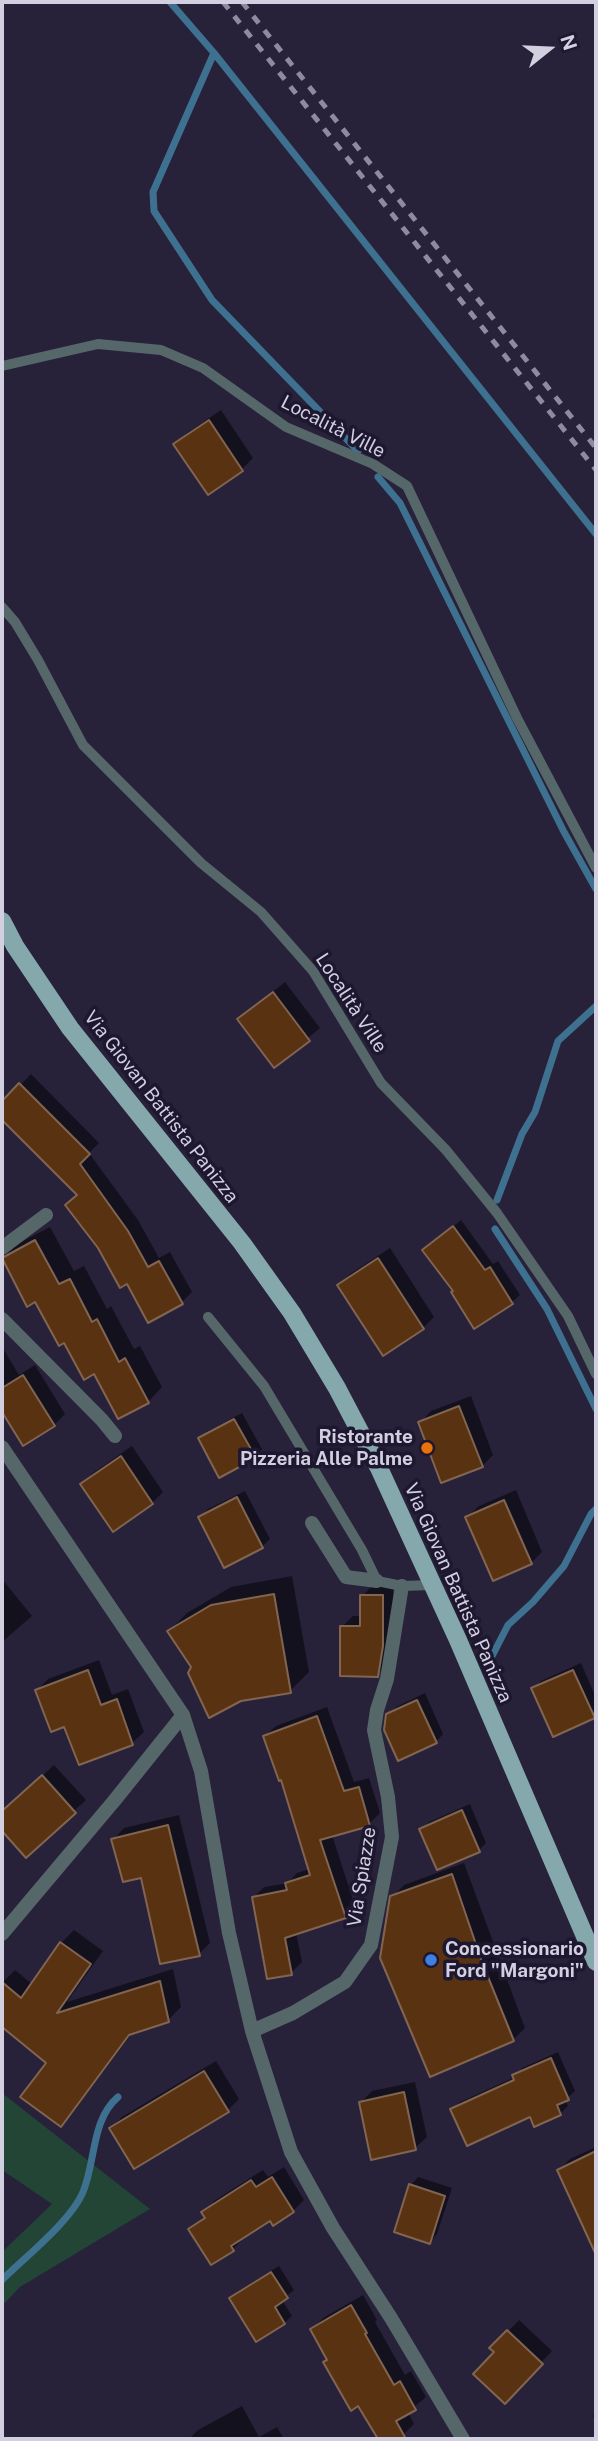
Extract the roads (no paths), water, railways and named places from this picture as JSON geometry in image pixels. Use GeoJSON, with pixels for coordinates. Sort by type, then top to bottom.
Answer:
{"type":"FeatureCollection","features":[{"type":"Feature","properties":{"kind":"main road","name":"Via Giovan Battista Panizza"},"geometry":{"type":"LineString","coordinates":[[2,920],[15,946],[70,1028],[242,1243],[292,1313],[337,1388],[379,1468],[433,1585],[596,1962]]}},
{"type":"Feature","properties":{"kind":"street"},"geometry":{"type":"LineString","coordinates":[[2,1248],[46,1214]]}},
{"type":"Feature","properties":{"kind":"street"},"geometry":{"type":"LineString","coordinates":[[2,1320],[115,1436]]}},
{"type":"Feature","properties":{"kind":"street"},"geometry":{"type":"LineString","coordinates":[[2,1447],[183,1715],[201,1771],[229,1933],[252,2031],[291,2151],[334,2228],[463,2439]]}},
{"type":"Feature","properties":{"kind":"street"},"geometry":{"type":"LineString","coordinates":[[312,1523],[346,1577],[377,1581]]}},
{"type":"Feature","properties":{"kind":"street","name":"Via Spiazze"},"geometry":{"type":"LineString","coordinates":[[252,2031],[293,2013],[345,1982],[371,1945],[393,1837],[388,1797],[374,1731],[377,1710],[387,1679],[402,1586]]}},
{"type":"Feature","properties":{"kind":"street"},"geometry":{"type":"LineString","coordinates":[[2,1934],[183,1715]]}},
{"type":"Feature","properties":{"kind":"lane","name":"Località Ville"},"geometry":{"type":"LineString","coordinates":[[2,366],[98,344],[161,350],[203,368],[286,427],[373,464],[407,486],[517,718],[596,868]]}},
{"type":"Feature","properties":{"kind":"lane","name":"Località Ville"},"geometry":{"type":"LineString","coordinates":[[2,607],[15,622],[38,660],[83,745],[201,863],[261,912],[313,971],[381,1083],[446,1150],[496,1213],[568,1316],[596,1374]]}},
{"type":"Feature","properties":{"kind":"lane"},"geometry":{"type":"LineString","coordinates":[[208,1317],[264,1386],[362,1550],[377,1581],[402,1586],[433,1585]]}},
{"type":"Feature","properties":{"kind":"waterway"},"geometry":{"type":"LineString","coordinates":[[170,2],[214,53],[596,534]]}},
{"type":"Feature","properties":{"kind":"waterway"},"geometry":{"type":"LineString","coordinates":[[214,53],[153,192],[154,211],[212,300],[358,451]]}},
{"type":"Feature","properties":{"kind":"waterway"},"geometry":{"type":"LineString","coordinates":[[378,477],[400,503],[564,832],[596,889]]}},
{"type":"Feature","properties":{"kind":"waterway"},"geometry":{"type":"LineString","coordinates":[[497,1200],[522,1134],[535,1112],[558,1041],[596,1006]]}},
{"type":"Feature","properties":{"kind":"waterway"},"geometry":{"type":"LineString","coordinates":[[495,1229],[547,1309],[596,1409]]}},
{"type":"Feature","properties":{"kind":"waterway"},"geometry":{"type":"LineString","coordinates":[[489,1662],[508,1625],[533,1602],[564,1566],[596,1509]]}},
{"type":"Feature","properties":{"kind":"waterway"},"geometry":{"type":"LineString","coordinates":[[2,2280],[58,2227],[77,2203],[87,2180],[98,2129],[109,2106],[118,2097]]}},
{"type":"Feature","properties":{"kind":"railway"},"geometry":{"type":"LineString","coordinates":[[223,2],[596,470]]}},
{"type":"Feature","properties":{"kind":"railway"},"geometry":{"type":"LineString","coordinates":[[242,2],[596,448]]}},
{"type":"Feature","properties":{"kind":"place","name":"Ristorante Pizzeria Alle Palme"},"geometry":{"type":"Point","coordinates":[427,1448]}},
{"type":"Feature","properties":{"kind":"place","name":"Concessionario Ford \"Margoni\""},"geometry":{"type":"Point","coordinates":[431,1960]}}]}
